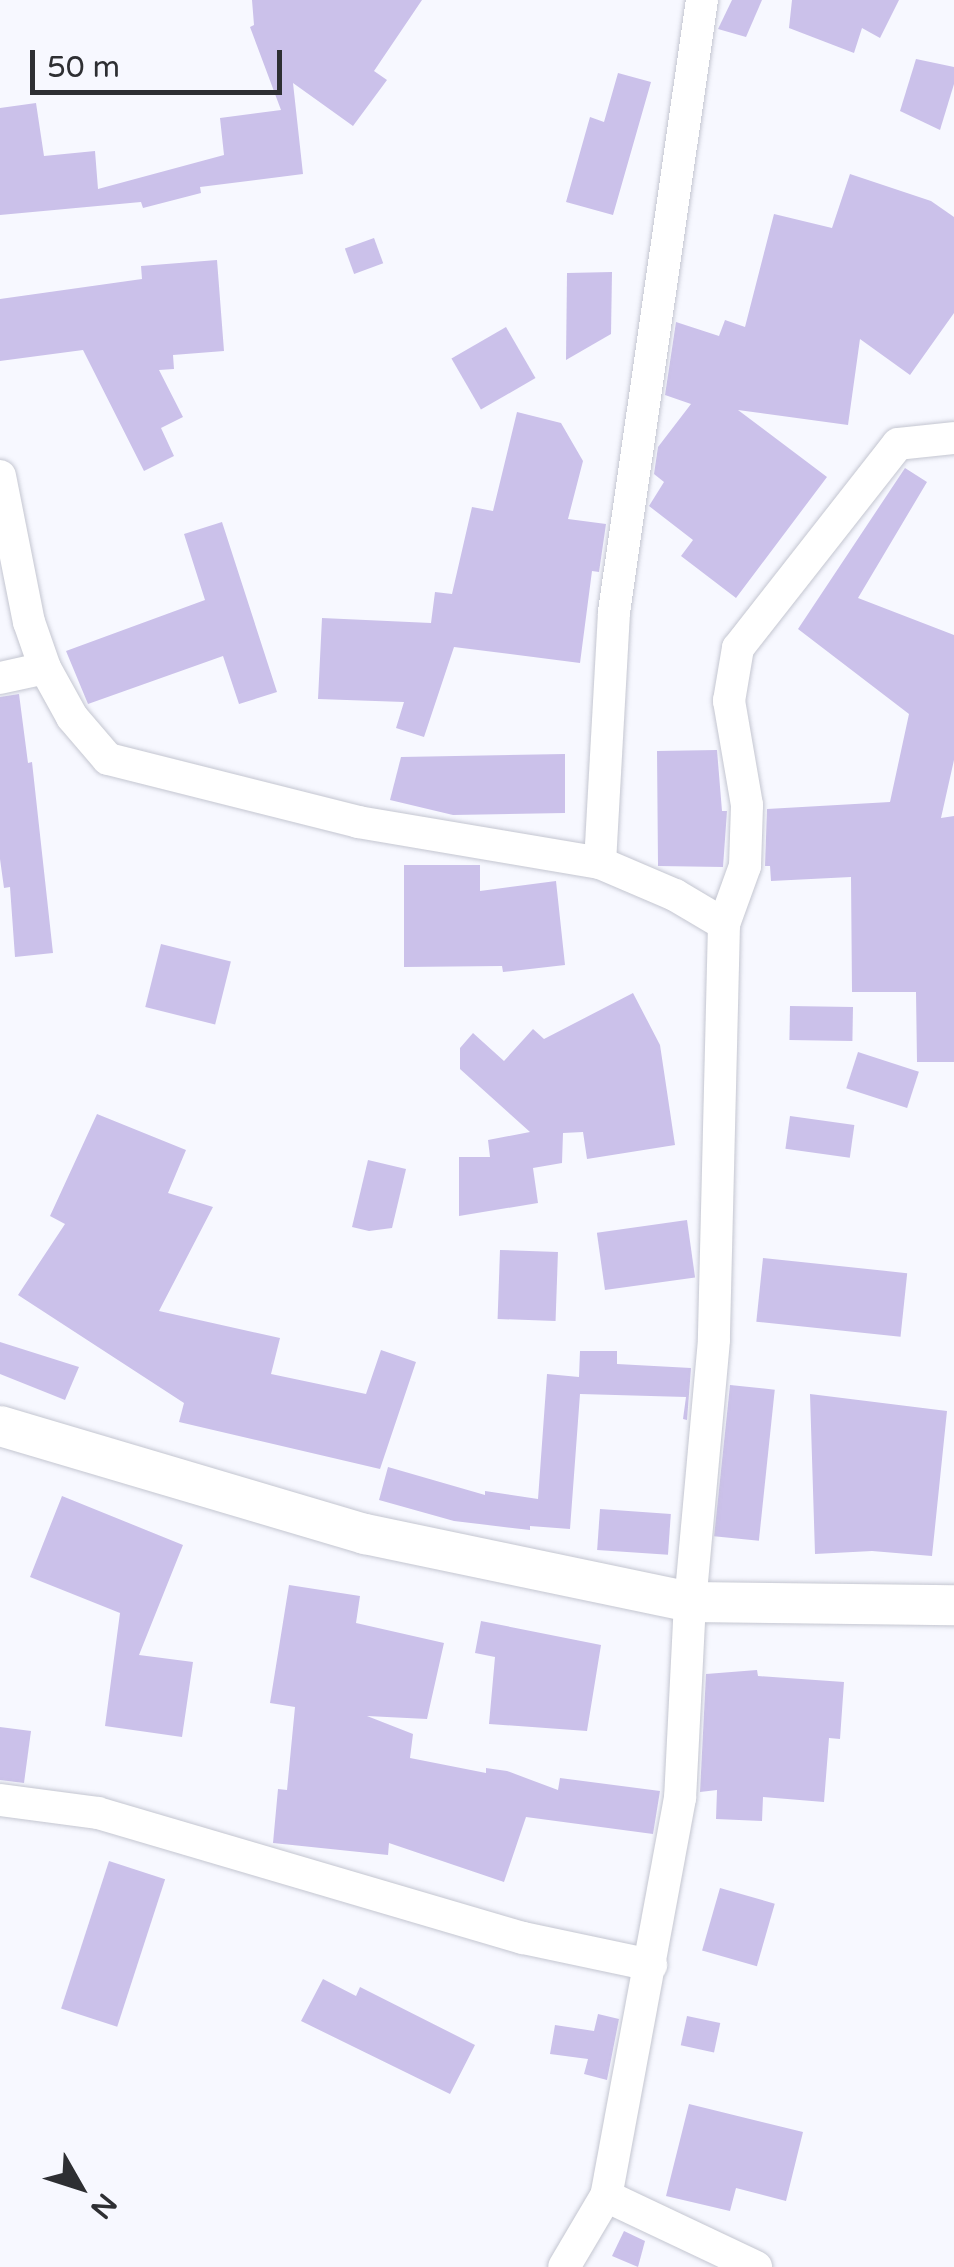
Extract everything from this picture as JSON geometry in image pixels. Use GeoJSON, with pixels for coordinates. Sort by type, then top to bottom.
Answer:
{"type":"FeatureCollection","features":[{"type":"Feature","properties":{"kind":"street"},"geometry":{"type":"LineString","coordinates":[[600,864],[614,612],[702,0]]}},
{"type":"Feature","properties":{"kind":"street"},"geometry":{"type":"LineString","coordinates":[[564,2267],[606,2196],[680,1798],[690,1602],[714,1340],[724,924],[745,866],[748,805],[729,701],[738,648],[898,444],[954,438]]}},
{"type":"Feature","properties":{"kind":"street"},"geometry":{"type":"LineString","coordinates":[[0,476],[29,622],[44,668],[72,717],[108,759],[358,822],[600,864],[675,895],[724,924]]}},
{"type":"Feature","properties":{"kind":"street"},"geometry":{"type":"LineString","coordinates":[[0,678],[44,668]]}},
{"type":"Feature","properties":{"kind":"street"},"geometry":{"type":"LineString","coordinates":[[0,1426],[365,1534],[690,1602],[954,1605]]}},
{"type":"Feature","properties":{"kind":"street"},"geometry":{"type":"LineString","coordinates":[[0,1800],[98,1813],[523,1938],[650,1964]]}},
{"type":"Feature","properties":{"kind":"street"},"geometry":{"type":"LineString","coordinates":[[606,2196],[756,2267]]}},
{"type":"Feature","properties":{"kind":"building"},"geometry":{"type":"Polygon","coordinates":[[[252,0],[422,0],[374,71],[387,80],[353,126],[293,83],[303,174],[200,187],[201,193],[143,208],[141,202],[0,215],[0,108],[36,103],[44,156],[95,151],[98,189],[224,155],[220,118],[281,110],[250,27],[254,25],[252,0]]]}},
{"type":"Feature","properties":{"kind":"building"},"geometry":{"type":"Polygon","coordinates":[[[732,0],[762,0],[746,37],[718,29],[732,0]]]}},
{"type":"Feature","properties":{"kind":"building"},"geometry":{"type":"Polygon","coordinates":[[[792,0],[899,0],[880,38],[862,28],[854,53],[789,28],[792,0]]]}},
{"type":"Feature","properties":{"kind":"building"},"geometry":{"type":"Polygon","coordinates":[[[916,59],[954,67],[954,84],[940,130],[900,111],[916,59]]]}},
{"type":"Feature","properties":{"kind":"building"},"geometry":{"type":"Polygon","coordinates":[[[618,73],[651,82],[613,215],[566,202],[590,117],[604,122],[618,73]]]}},
{"type":"Feature","properties":{"kind":"building"},"geometry":{"type":"Polygon","coordinates":[[[850,174],[931,201],[954,217],[954,313],[910,375],[860,339],[848,425],[738,410],[827,477],[736,598],[681,556],[693,540],[649,506],[664,482],[654,474],[658,447],[691,404],[665,395],[676,322],[719,336],[725,320],[745,327],[774,214],[832,228],[850,174]]]}},
{"type":"Feature","properties":{"kind":"building"},"geometry":{"type":"Polygon","coordinates":[[[374,238],[383,263],[354,274],[345,249],[374,238]]]}},
{"type":"Feature","properties":{"kind":"building"},"geometry":{"type":"Polygon","coordinates":[[[217,260],[224,351],[173,355],[174,369],[159,370],[183,417],[161,428],[174,456],[144,471],[83,350],[0,361],[0,299],[142,279],[141,266],[217,260]]]}},
{"type":"Feature","properties":{"kind":"building"},"geometry":{"type":"Polygon","coordinates":[[[612,272],[611,334],[566,360],[567,273],[612,272]]]}},
{"type":"Feature","properties":{"kind":"building"},"geometry":{"type":"Polygon","coordinates":[[[506,327],[536,378],[481,410],[451,358],[506,327]]]}},
{"type":"Feature","properties":{"kind":"building"},"geometry":{"type":"Polygon","coordinates":[[[517,412],[561,423],[583,461],[568,519],[606,524],[599,572],[592,571],[580,663],[454,647],[424,737],[396,728],[404,702],[318,699],[322,618],[431,623],[435,592],[452,594],[472,507],[493,511],[517,412]]]}},
{"type":"Feature","properties":{"kind":"building"},"geometry":{"type":"Polygon","coordinates":[[[905,468],[927,482],[858,598],[954,635],[954,760],[941,818],[954,816],[954,1062],[917,1062],[916,992],[852,992],[851,877],[771,881],[770,866],[765,866],[767,809],[890,802],[909,714],[798,629],[905,468]]]}},
{"type":"Feature","properties":{"kind":"building"},"geometry":{"type":"Polygon","coordinates":[[[222,522],[277,692],[239,704],[223,656],[88,704],[66,651],[205,600],[184,534],[222,522]]]}},
{"type":"Feature","properties":{"kind":"building"},"geometry":{"type":"Polygon","coordinates":[[[19,694],[28,763],[32,762],[53,953],[15,957],[10,887],[4,888],[0,859],[0,697],[19,694]]]}},
{"type":"Feature","properties":{"kind":"building"},"geometry":{"type":"Polygon","coordinates":[[[717,750],[722,811],[727,811],[723,867],[658,866],[657,751],[717,750]]]}},
{"type":"Feature","properties":{"kind":"building"},"geometry":{"type":"Polygon","coordinates":[[[565,754],[565,813],[453,815],[390,800],[401,757],[565,754]]]}},
{"type":"Feature","properties":{"kind":"building"},"geometry":{"type":"Polygon","coordinates":[[[404,865],[480,865],[480,891],[556,881],[565,965],[503,972],[502,966],[404,967],[404,865]]]}},
{"type":"Feature","properties":{"kind":"building"},"geometry":{"type":"Polygon","coordinates":[[[161,944],[231,961],[215,1024],[145,1007],[161,944]]]}},
{"type":"Feature","properties":{"kind":"building"},"geometry":{"type":"Polygon","coordinates":[[[633,993],[660,1045],[675,1145],[587,1159],[583,1132],[563,1133],[562,1163],[533,1168],[538,1203],[459,1216],[459,1157],[490,1157],[488,1140],[530,1132],[460,1069],[460,1048],[473,1033],[504,1061],[533,1029],[544,1039],[633,993]]]}},
{"type":"Feature","properties":{"kind":"building"},"geometry":{"type":"Polygon","coordinates":[[[790,1006],[853,1007],[852,1041],[789,1040],[790,1006]]]}},
{"type":"Feature","properties":{"kind":"building"},"geometry":{"type":"Polygon","coordinates":[[[858,1052],[919,1072],[907,1108],[846,1088],[858,1052]]]}},
{"type":"Feature","properties":{"kind":"building"},"geometry":{"type":"Polygon","coordinates":[[[97,1114],[186,1150],[168,1193],[213,1207],[159,1311],[280,1338],[271,1374],[366,1394],[381,1350],[416,1362],[380,1469],[179,1422],[184,1403],[18,1295],[65,1224],[50,1216],[97,1114]]]}},
{"type":"Feature","properties":{"kind":"building"},"geometry":{"type":"Polygon","coordinates":[[[790,1116],[854,1125],[850,1158],[785,1149],[790,1116]]]}},
{"type":"Feature","properties":{"kind":"building"},"geometry":{"type":"Polygon","coordinates":[[[368,1160],[406,1169],[392,1228],[369,1231],[352,1227],[368,1160]]]}},
{"type":"Feature","properties":{"kind":"building"},"geometry":{"type":"Polygon","coordinates":[[[687,1220],[695,1277],[605,1290],[597,1233],[687,1220]]]}},
{"type":"Feature","properties":{"kind":"building"},"geometry":{"type":"Polygon","coordinates":[[[500,1250],[558,1252],[556,1321],[498,1319],[500,1250]]]}},
{"type":"Feature","properties":{"kind":"building"},"geometry":{"type":"Polygon","coordinates":[[[763,1258],[907,1273],[901,1337],[756,1322],[763,1258]]]}},
{"type":"Feature","properties":{"kind":"building"},"geometry":{"type":"Polygon","coordinates":[[[0,1342],[79,1367],[65,1400],[0,1374],[0,1342]]]}},
{"type":"Feature","properties":{"kind":"building"},"geometry":{"type":"Polygon","coordinates":[[[580,1351],[617,1351],[617,1364],[691,1368],[687,1420],[683,1419],[686,1397],[580,1394],[570,1529],[530,1526],[530,1530],[454,1521],[379,1500],[388,1467],[485,1495],[485,1491],[538,1499],[547,1374],[579,1377],[580,1351]]]}},
{"type":"Feature","properties":{"kind":"building"},"geometry":{"type":"Polygon","coordinates":[[[730,1385],[775,1390],[759,1541],[714,1536],[730,1385]]]}},
{"type":"Feature","properties":{"kind":"building"},"geometry":{"type":"Polygon","coordinates":[[[810,1394],[947,1411],[932,1556],[872,1551],[815,1554],[810,1394]]]}},
{"type":"Feature","properties":{"kind":"building"},"geometry":{"type":"Polygon","coordinates":[[[62,1496],[183,1545],[139,1655],[193,1662],[182,1737],[105,1726],[120,1613],[30,1577],[62,1496]]]}},
{"type":"Feature","properties":{"kind":"building"},"geometry":{"type":"Polygon","coordinates":[[[600,1509],[671,1514],[668,1555],[597,1550],[600,1509]]]}},
{"type":"Feature","properties":{"kind":"building"},"geometry":{"type":"Polygon","coordinates":[[[289,1585],[360,1596],[356,1623],[444,1643],[427,1719],[367,1716],[413,1734],[410,1758],[486,1773],[486,1768],[507,1771],[558,1790],[560,1778],[660,1791],[653,1834],[526,1817],[504,1882],[389,1843],[388,1855],[273,1843],[278,1789],[287,1790],[295,1707],[270,1703],[289,1585]]]}},
{"type":"Feature","properties":{"kind":"building"},"geometry":{"type":"Polygon","coordinates":[[[481,1621],[601,1645],[587,1731],[489,1724],[495,1657],[475,1653],[481,1621]]]}},
{"type":"Feature","properties":{"kind":"building"},"geometry":{"type":"Polygon","coordinates":[[[757,1670],[758,1676],[844,1682],[840,1739],[829,1738],[824,1802],[763,1797],[762,1821],[716,1819],[717,1790],[700,1792],[706,1674],[757,1670]]]}},
{"type":"Feature","properties":{"kind":"building"},"geometry":{"type":"Polygon","coordinates":[[[0,1727],[31,1731],[24,1783],[0,1780],[0,1727]]]}},
{"type":"Feature","properties":{"kind":"building"},"geometry":{"type":"Polygon","coordinates":[[[109,1861],[165,1879],[117,2027],[61,2008],[109,1861]]]}},
{"type":"Feature","properties":{"kind":"building"},"geometry":{"type":"Polygon","coordinates":[[[720,1888],[775,1904],[757,1966],[702,1950],[720,1888]]]}},
{"type":"Feature","properties":{"kind":"building"},"geometry":{"type":"Polygon","coordinates":[[[323,1979],[356,1996],[360,1987],[475,2045],[450,2094],[301,2021],[323,1979]]]}},
{"type":"Feature","properties":{"kind":"building"},"geometry":{"type":"Polygon","coordinates":[[[598,2014],[619,2019],[607,2080],[584,2074],[588,2059],[550,2054],[555,2025],[594,2031],[598,2014]]]}},
{"type":"Feature","properties":{"kind":"building"},"geometry":{"type":"Polygon","coordinates":[[[687,2016],[720,2023],[714,2052],[681,2045],[687,2016]]]}},
{"type":"Feature","properties":{"kind":"building"},"geometry":{"type":"Polygon","coordinates":[[[689,2104],[803,2132],[786,2201],[736,2188],[730,2211],[666,2196],[689,2104]]]}},
{"type":"Feature","properties":{"kind":"building"},"geometry":{"type":"Polygon","coordinates":[[[624,2231],[645,2241],[638,2267],[612,2256],[624,2231]]]}}]}
